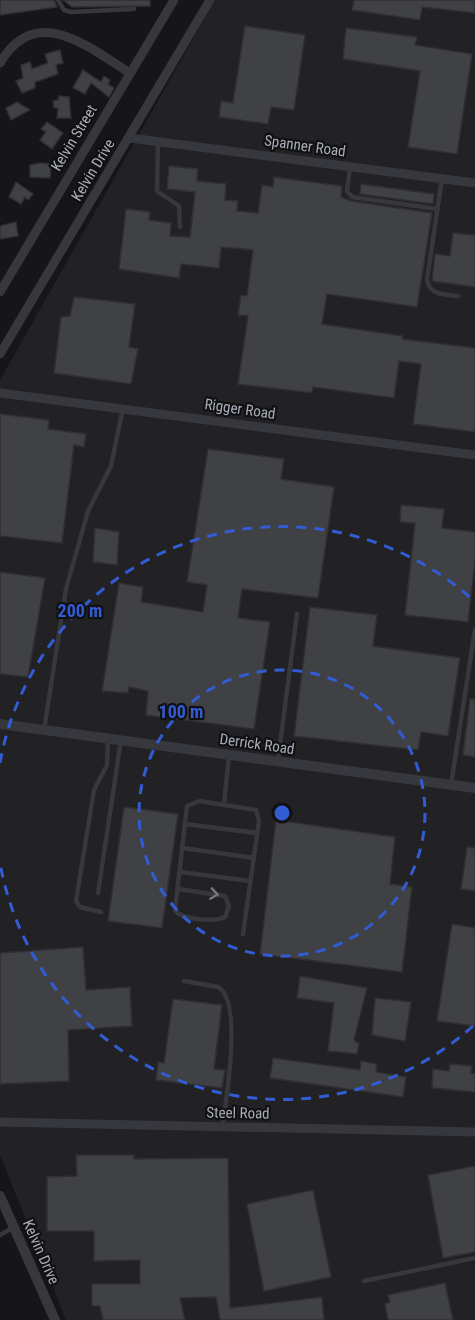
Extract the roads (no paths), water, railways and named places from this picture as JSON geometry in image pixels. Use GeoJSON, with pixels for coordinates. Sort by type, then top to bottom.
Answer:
{"type":"FeatureCollection","features":[{"type":"Feature","properties":{"kind":"street","name":"Kelvin Street"},"geometry":{"type":"LineString","coordinates":[[0,290],[174,0]]}},
{"type":"Feature","properties":{"kind":"street","name":"Kelvin Drive"},"geometry":{"type":"LineString","coordinates":[[0,354],[210,0]]}},
{"type":"Feature","properties":{"kind":"street"},"geometry":{"type":"LineString","coordinates":[[0,63],[10,48],[21,39],[49,32],[72,38],[130,73]]}},
{"type":"Feature","properties":{"kind":"street","name":"Spanner Road"},"geometry":{"type":"LineString","coordinates":[[130,138],[475,183]]}},
{"type":"Feature","properties":{"kind":"street","name":"Rigger Road"},"geometry":{"type":"LineString","coordinates":[[0,393],[475,455]]}},
{"type":"Feature","properties":{"kind":"street","name":"Derrick Road"},"geometry":{"type":"LineString","coordinates":[[0,724],[475,788]]}},
{"type":"Feature","properties":{"kind":"street","name":"Steel Road"},"geometry":{"type":"LineString","coordinates":[[0,1122],[475,1132]]}},
{"type":"Feature","properties":{"kind":"street","name":"Kelvin Drive"},"geometry":{"type":"LineString","coordinates":[[0,1196],[55,1320]]}},
{"type":"Feature","properties":{"kind":"lane"},"geometry":{"type":"LineString","coordinates":[[58,0],[60,6],[70,12],[134,9]]}},
{"type":"Feature","properties":{"kind":"lane"},"geometry":{"type":"LineString","coordinates":[[158,142],[155,185],[161,195],[179,207],[180,227]]}},
{"type":"Feature","properties":{"kind":"lane"},"geometry":{"type":"LineString","coordinates":[[350,167],[347,191],[352,197],[438,209]]}},
{"type":"Feature","properties":{"kind":"lane"},"geometry":{"type":"LineString","coordinates":[[442,178],[429,259],[428,286],[435,293],[459,296]]}},
{"type":"Feature","properties":{"kind":"lane"},"geometry":{"type":"LineString","coordinates":[[44,730],[66,589],[88,511],[113,460],[123,408]]}},
{"type":"Feature","properties":{"kind":"lane"},"geometry":{"type":"LineString","coordinates":[[278,762],[297,614]]}},
{"type":"Feature","properties":{"kind":"lane"},"geometry":{"type":"LineString","coordinates":[[451,785],[475,629]]}},
{"type":"Feature","properties":{"kind":"lane"},"geometry":{"type":"LineString","coordinates":[[101,912],[80,907],[76,901],[94,790],[107,765],[108,739]]}},
{"type":"Feature","properties":{"kind":"lane"},"geometry":{"type":"LineString","coordinates":[[99,893],[122,740]]}},
{"type":"Feature","properties":{"kind":"lane"},"geometry":{"type":"LineString","coordinates":[[224,804],[229,755]]}},
{"type":"Feature","properties":{"kind":"lane"},"geometry":{"type":"LineString","coordinates":[[177,889],[225,896],[229,902],[227,914],[217,920],[179,915],[175,910],[177,889],[183,848],[187,806],[192,802],[224,804],[256,810],[259,816],[243,934]]}},
{"type":"Feature","properties":{"kind":"lane"},"geometry":{"type":"LineString","coordinates":[[185,824],[257,833]]}},
{"type":"Feature","properties":{"kind":"lane"},"geometry":{"type":"LineString","coordinates":[[183,848],[254,858]]}},
{"type":"Feature","properties":{"kind":"lane"},"geometry":{"type":"LineString","coordinates":[[180,872],[250,882]]}},
{"type":"Feature","properties":{"kind":"lane"},"geometry":{"type":"LineString","coordinates":[[184,981],[218,987],[228,1002],[231,1040],[222,1128]]}},
{"type":"Feature","properties":{"kind":"lane"},"geometry":{"type":"LineString","coordinates":[[0,1235],[14,1227]]}},
{"type":"Feature","properties":{"kind":"lane"},"geometry":{"type":"LineString","coordinates":[[364,1281],[475,1258]]}}]}
